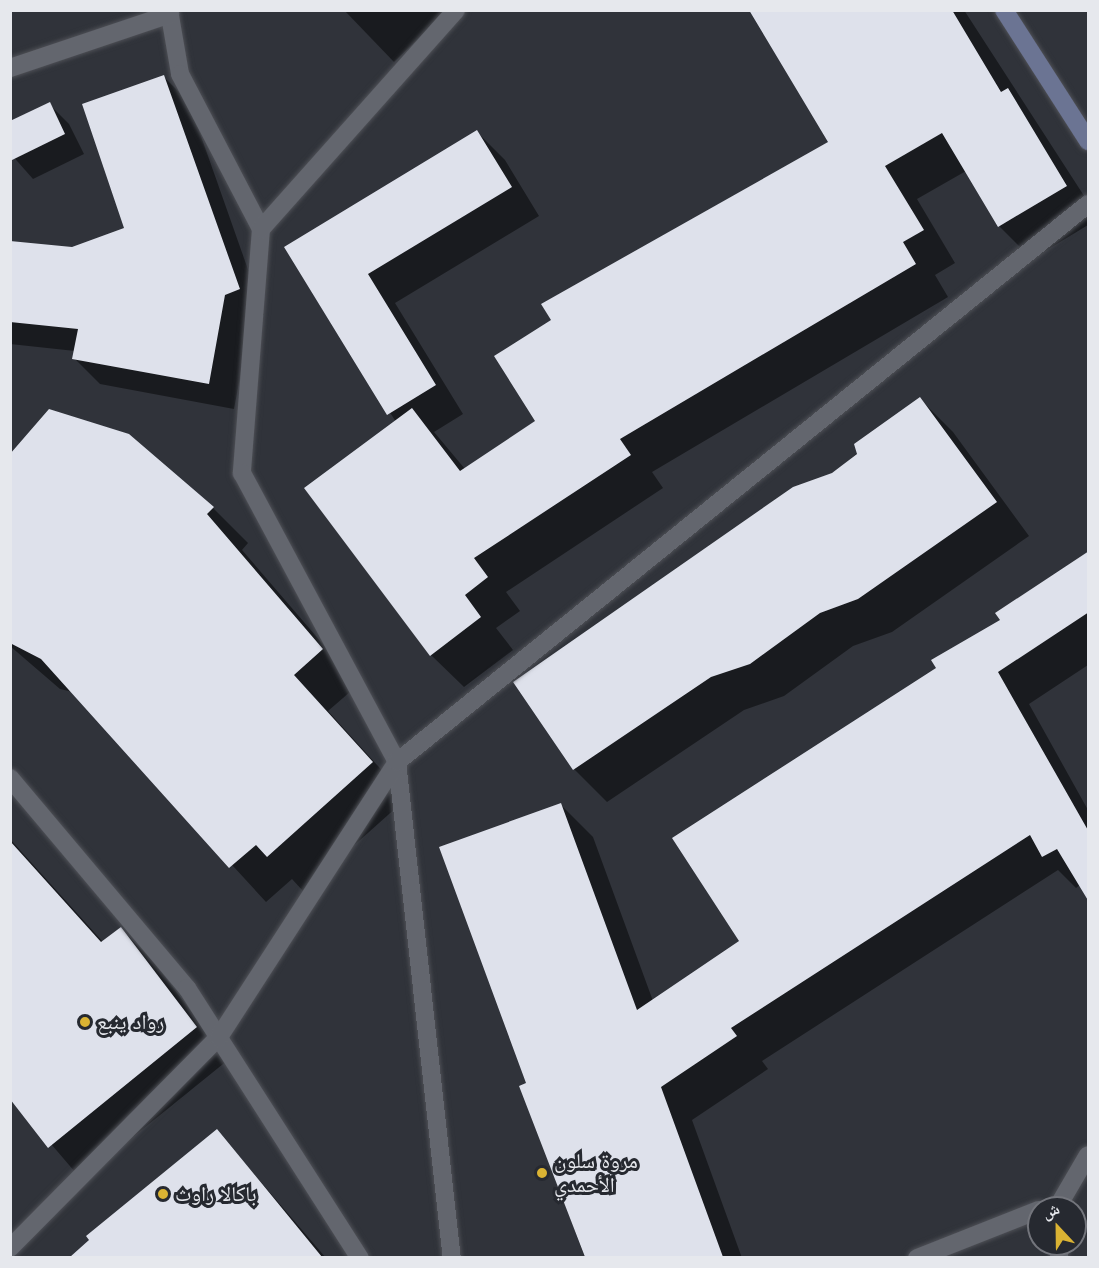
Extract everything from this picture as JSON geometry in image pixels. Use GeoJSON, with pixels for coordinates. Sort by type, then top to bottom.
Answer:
{"type":"FeatureCollection","features":[{"type":"Feature","properties":{"kind":"street"},"geometry":{"type":"LineString","coordinates":[[261,229],[456,10]]}},
{"type":"Feature","properties":{"kind":"street"},"geometry":{"type":"LineString","coordinates":[[1004,10],[1089,141]]}},
{"type":"Feature","properties":{"kind":"street"},"geometry":{"type":"LineString","coordinates":[[10,68],[170,12],[180,74],[261,229],[242,473],[397,762],[452,1257]]}},
{"type":"Feature","properties":{"kind":"street"},"geometry":{"type":"LineString","coordinates":[[10,1248],[219,1037],[397,762],[1089,204]]}},
{"type":"Feature","properties":{"kind":"street"},"geometry":{"type":"LineString","coordinates":[[10,778],[187,988],[360,1257]]}},
{"type":"Feature","properties":{"kind":"street"},"geometry":{"type":"LineString","coordinates":[[1059,1196],[1089,1155]]}},
{"type":"Feature","properties":{"kind":"street"},"geometry":{"type":"LineString","coordinates":[[917,1257],[1027,1215]]}},
{"type":"Feature","properties":{"kind":"building"},"geometry":{"type":"Polygon","coordinates":[[[749,10],[952,10],[1001,92],[1008,88],[1067,186],[998,227],[942,133],[885,166],[924,230],[903,242],[916,264],[620,439],[631,455],[474,558],[488,577],[465,595],[481,617],[430,656],[304,488],[412,408],[460,471],[535,421],[494,356],[551,320],[541,304],[828,142],[749,10]]]}},
{"type":"Feature","properties":{"kind":"building"},"geometry":{"type":"Polygon","coordinates":[[[164,75],[240,289],[225,295],[209,384],[72,359],[78,329],[10,322],[10,241],[72,247],[124,228],[82,104],[164,75]]]}},
{"type":"Feature","properties":{"kind":"building"},"geometry":{"type":"Polygon","coordinates":[[[50,102],[65,134],[10,161],[10,121],[50,102]]]}},
{"type":"Feature","properties":{"kind":"building"},"geometry":{"type":"Polygon","coordinates":[[[477,130],[512,187],[368,274],[436,385],[387,415],[284,247],[477,130]]]}},
{"type":"Feature","properties":{"kind":"building"},"geometry":{"type":"Polygon","coordinates":[[[920,397],[997,502],[858,599],[820,613],[750,664],[711,677],[573,770],[513,682],[793,487],[832,473],[857,454],[854,444],[920,397]]]}},
{"type":"Feature","properties":{"kind":"building"},"geometry":{"type":"Polygon","coordinates":[[[49,409],[129,434],[214,507],[207,514],[323,649],[294,675],[373,762],[267,857],[256,845],[229,868],[41,659],[10,643],[10,454],[49,409]]]}},
{"type":"Feature","properties":{"kind":"building"},"geometry":{"type":"Polygon","coordinates":[[[1089,551],[1089,612],[998,672],[1089,832],[1089,902],[1057,849],[1042,857],[1030,835],[731,1028],[737,1036],[661,1087],[723,1257],[585,1257],[519,1086],[526,1083],[439,847],[561,803],[637,1010],[739,941],[672,838],[936,668],[931,660],[1000,620],[995,613],[1089,551]]]}},
{"type":"Feature","properties":{"kind":"building"},"geometry":{"type":"Polygon","coordinates":[[[10,841],[101,942],[121,927],[197,1027],[48,1148],[10,1099],[10,841]]]}},
{"type":"Feature","properties":{"kind":"building"},"geometry":{"type":"Polygon","coordinates":[[[217,1129],[322,1257],[70,1257],[89,1240],[86,1236],[217,1129]]]}},
{"type":"Feature","properties":{"kind":"place","name":"رواد ينبع"},"geometry":{"type":"Point","coordinates":[85,1022]}},
{"type":"Feature","properties":{"kind":"place","name":"مروة سلون الأحمدي"},"geometry":{"type":"Point","coordinates":[542,1173]}},
{"type":"Feature","properties":{"kind":"place","name":"باكالا راوث"},"geometry":{"type":"Point","coordinates":[163,1194]}}]}
